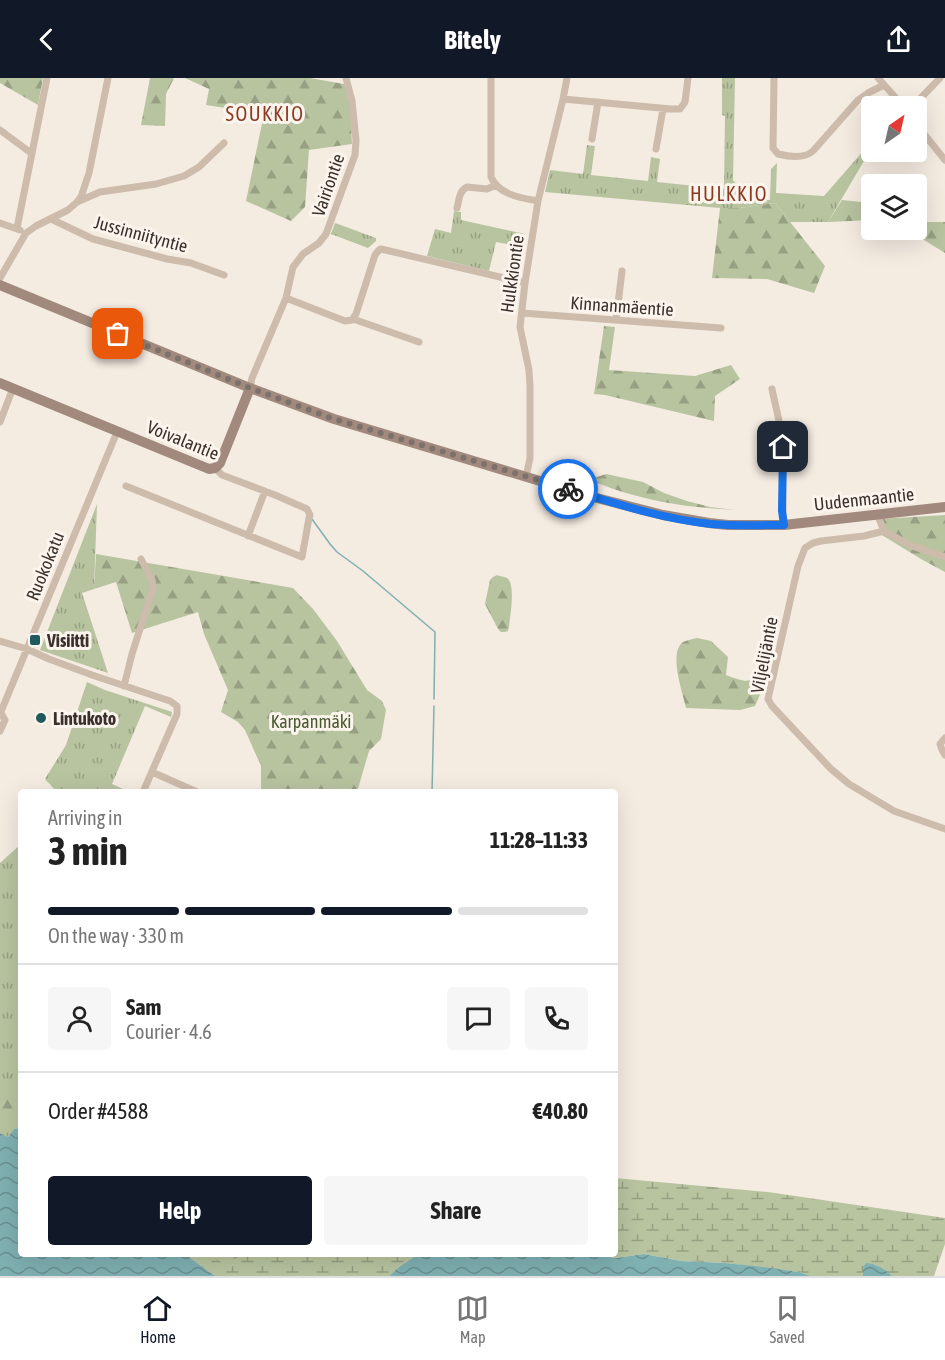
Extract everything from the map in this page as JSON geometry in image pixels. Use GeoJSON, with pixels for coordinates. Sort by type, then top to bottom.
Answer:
{"type":"FeatureCollection","features":[{"type":"Feature","properties":{"kind":"main road","name":"Uudenmaantie"},"geometry":{"type":"LineString","coordinates":[[0,285],[250,388],[344,422],[630,507],[681,519],[728,525],[784,525],[945,507]]}},
{"type":"Feature","properties":{"kind":"main road","name":"Voivalantie"},"geometry":{"type":"LineString","coordinates":[[0,383],[204,468],[215,468]]}},
{"type":"Feature","properties":{"kind":"main road"},"geometry":{"type":"LineString","coordinates":[[215,468],[220,463],[250,388]]}},
{"type":"Feature","properties":{"kind":"street"},"geometry":{"type":"LineString","coordinates":[[16,228],[46,78]]}},
{"type":"Feature","properties":{"kind":"street"},"geometry":{"type":"LineString","coordinates":[[77,202],[88,180],[108,78]]}},
{"type":"Feature","properties":{"kind":"street","name":"Vairiontie"},"geometry":{"type":"LineString","coordinates":[[250,388],[285,298],[296,262],[319,243],[329,228],[353,162],[356,140],[352,101],[346,78]]}},
{"type":"Feature","properties":{"kind":"street"},"geometry":{"type":"LineString","coordinates":[[491,78],[490,172],[493,181],[514,196],[538,201]]}},
{"type":"Feature","properties":{"kind":"street","name":"Hulkkiontie"},"geometry":{"type":"LineString","coordinates":[[526,477],[530,458],[530,386],[520,327],[538,201],[567,78]]}},
{"type":"Feature","properties":{"kind":"street"},"geometry":{"type":"LineString","coordinates":[[563,99],[676,110],[683,106],[688,78]]}},
{"type":"Feature","properties":{"kind":"street"},"geometry":{"type":"LineString","coordinates":[[774,78],[773,148],[778,154],[792,156],[810,153],[858,100],[884,85]]}},
{"type":"Feature","properties":{"kind":"street"},"geometry":{"type":"LineString","coordinates":[[878,78],[894,96]]}},
{"type":"Feature","properties":{"kind":"street"},"geometry":{"type":"LineString","coordinates":[[923,96],[940,78]]}},
{"type":"Feature","properties":{"kind":"street"},"geometry":{"type":"LineString","coordinates":[[592,139],[598,102]]}},
{"type":"Feature","properties":{"kind":"street"},"geometry":{"type":"LineString","coordinates":[[656,149],[663,109]]}},
{"type":"Feature","properties":{"kind":"street"},"geometry":{"type":"LineString","coordinates":[[0,130],[31,153]]}},
{"type":"Feature","properties":{"kind":"street"},"geometry":{"type":"LineString","coordinates":[[927,138],[945,160]]}},
{"type":"Feature","properties":{"kind":"street"},"geometry":{"type":"LineString","coordinates":[[0,278],[26,233],[36,226],[68,210],[77,202],[100,192],[156,184],[184,176],[199,167],[224,143]]}},
{"type":"Feature","properties":{"kind":"street"},"geometry":{"type":"LineString","coordinates":[[458,208],[464,189],[470,187],[487,189],[496,185]]}},
{"type":"Feature","properties":{"kind":"street","name":"Jussinniityntie"},"geometry":{"type":"LineString","coordinates":[[51,219],[93,239],[167,259],[191,263],[224,275]]}},
{"type":"Feature","properties":{"kind":"street"},"geometry":{"type":"LineString","coordinates":[[0,223],[26,233]]}},
{"type":"Feature","properties":{"kind":"street"},"geometry":{"type":"LineString","coordinates":[[285,298],[348,322],[356,314],[375,255],[381,249],[525,283]]}},
{"type":"Feature","properties":{"kind":"street"},"geometry":{"type":"LineString","coordinates":[[616,321],[622,271]]}},
{"type":"Feature","properties":{"kind":"street","name":"Kinnanmäentie"},"geometry":{"type":"LineString","coordinates":[[522,314],[721,328]]}},
{"type":"Feature","properties":{"kind":"street"},"geometry":{"type":"LineString","coordinates":[[353,319],[419,342]]}},
{"type":"Feature","properties":{"kind":"street"},"geometry":{"type":"LineString","coordinates":[[0,422],[13,388]]}},
{"type":"Feature","properties":{"kind":"street"},"geometry":{"type":"LineString","coordinates":[[772,389],[783,447],[782,511],[784,525]]}},
{"type":"Feature","properties":{"kind":"street","name":"Ruokokatu"},"geometry":{"type":"LineString","coordinates":[[0,731],[5,723],[1,714],[117,432]]}},
{"type":"Feature","properties":{"kind":"street","name":"Voivalantie"},"geometry":{"type":"LineString","coordinates":[[215,468],[222,475],[304,507],[309,512],[302,557],[248,536]]}},
{"type":"Feature","properties":{"kind":"street"},"geometry":{"type":"LineString","coordinates":[[126,486],[248,536],[265,491]]}},
{"type":"Feature","properties":{"kind":"street"},"geometry":{"type":"LineString","coordinates":[[877,514],[884,531],[912,546],[945,557]]}},
{"type":"Feature","properties":{"kind":"street","name":"Viljelijäntie"},"geometry":{"type":"LineString","coordinates":[[884,531],[864,536],[821,541],[805,548],[798,566],[768,699],[831,769],[849,784],[894,811],[945,830]]}},
{"type":"Feature","properties":{"kind":"street"},"geometry":{"type":"LineString","coordinates":[[124,686],[153,588],[152,580],[141,559]]}},
{"type":"Feature","properties":{"kind":"street"},"geometry":{"type":"LineString","coordinates":[[0,640],[173,702],[178,708],[177,714],[144,789]]}},
{"type":"Feature","properties":{"kind":"street"},"geometry":{"type":"LineString","coordinates":[[945,738],[940,744],[945,755]]}},
{"type":"Feature","properties":{"kind":"street"},"geometry":{"type":"LineString","coordinates":[[152,772],[190,789]]}},
{"type":"Feature","properties":{"kind":"green space"},"geometry":{"type":"Polygon","coordinates":[[[0,78],[43,78],[38,105],[0,83],[0,78]]]}},
{"type":"Feature","properties":{"kind":"green space"},"geometry":{"type":"Polygon","coordinates":[[[150,78],[174,78],[166,94],[165,126],[141,125],[150,78]]]}},
{"type":"Feature","properties":{"kind":"green space"},"geometry":{"type":"Polygon","coordinates":[[[185,78],[310,78],[344,84],[350,105],[352,144],[309,150],[305,207],[291,221],[246,201],[264,114],[206,105],[209,89],[185,78]]]}},
{"type":"Feature","properties":{"kind":"green space"},"geometry":{"type":"Polygon","coordinates":[[[722,78],[735,78],[733,180],[750,199],[770,200],[771,169],[777,163],[776,193],[824,196],[861,153],[861,162],[863,162],[828,222],[790,222],[775,203],[740,208],[720,208],[545,192],[550,170],[583,174],[587,145],[595,146],[591,175],[648,181],[651,157],[660,159],[657,182],[724,189],[725,116],[722,115],[722,78]]]}},
{"type":"Feature","properties":{"kind":"green space"},"geometry":{"type":"Polygon","coordinates":[[[842,200],[861,202],[861,220],[828,222],[842,200]]]}},
{"type":"Feature","properties":{"kind":"green space"},"geometry":{"type":"Polygon","coordinates":[[[775,203],[825,266],[814,293],[767,279],[712,278],[720,208],[740,208],[775,203]]]}},
{"type":"Feature","properties":{"kind":"green space"},"geometry":{"type":"Polygon","coordinates":[[[454,211],[461,212],[461,220],[525,234],[523,247],[496,242],[489,271],[427,256],[435,229],[451,233],[454,211]]]}},
{"type":"Feature","properties":{"kind":"green space"},"geometry":{"type":"Polygon","coordinates":[[[927,222],[945,222],[945,253],[924,240],[927,240],[927,222]]]}},
{"type":"Feature","properties":{"kind":"green space"},"geometry":{"type":"Polygon","coordinates":[[[335,223],[376,238],[376,241],[368,248],[331,234],[335,223]]]}},
{"type":"Feature","properties":{"kind":"green space"},"geometry":{"type":"Polygon","coordinates":[[[604,326],[615,327],[609,370],[695,376],[731,365],[740,379],[715,396],[714,421],[594,394],[604,326]]]}},
{"type":"Feature","properties":{"kind":"green space"},"geometry":{"type":"Polygon","coordinates":[[[606,474],[643,482],[687,501],[735,510],[661,502],[588,480],[606,474]]]}},
{"type":"Feature","properties":{"kind":"green space"},"geometry":{"type":"Polygon","coordinates":[[[97,504],[94,589],[82,593],[108,673],[40,650],[97,504]]]}},
{"type":"Feature","properties":{"kind":"green space"},"geometry":{"type":"Polygon","coordinates":[[[945,515],[945,572],[877,532],[884,530],[879,519],[945,515]]]}},
{"type":"Feature","properties":{"kind":"green space","name":"Karpanmäki"},"geometry":{"type":"Polygon","coordinates":[[[96,554],[293,588],[313,609],[337,641],[367,690],[382,701],[386,710],[381,739],[369,751],[358,789],[261,789],[261,766],[245,730],[238,722],[221,712],[228,690],[204,634],[198,612],[132,633],[116,582],[94,589],[96,554]]]}},
{"type":"Feature","properties":{"kind":"green space"},"geometry":{"type":"Polygon","coordinates":[[[497,575],[507,578],[511,587],[509,627],[505,632],[498,629],[485,604],[490,580],[497,575]]]}},
{"type":"Feature","properties":{"kind":"green space"},"geometry":{"type":"Polygon","coordinates":[[[697,638],[711,641],[728,657],[726,675],[748,681],[767,669],[755,706],[740,710],[686,708],[678,674],[677,655],[683,642],[697,638]]]}},
{"type":"Feature","properties":{"kind":"green space"},"geometry":{"type":"Polygon","coordinates":[[[87,682],[172,712],[171,717],[145,706],[112,784],[123,789],[54,789],[45,779],[66,745],[87,682]]]}},
{"type":"Feature","properties":{"kind":"green space"},"geometry":{"type":"Polygon","coordinates":[[[18,847],[18,1128],[14,1129],[8,1137],[0,1133],[0,863],[18,847]]]}},
{"type":"Feature","properties":{"kind":"green space"},"geometry":{"type":"Polygon","coordinates":[[[0,1094],[18,1103],[18,1116],[0,1110],[0,1094]]]}},
{"type":"Feature","properties":{"kind":"green space"},"geometry":{"type":"Polygon","coordinates":[[[618,1178],[768,1192],[945,1218],[945,1244],[934,1276],[892,1276],[889,1273],[875,1270],[863,1271],[863,1276],[811,1276],[799,1272],[725,1263],[681,1261],[644,1254],[616,1258],[610,1257],[618,1257],[618,1178]]]}},
{"type":"Feature","properties":{"kind":"green space"},"geometry":{"type":"Polygon","coordinates":[[[189,1257],[214,1257],[231,1269],[237,1257],[414,1257],[389,1276],[215,1276],[189,1257]]]}},
{"type":"Feature","properties":{"kind":"green space"},"geometry":{"type":"Polygon","coordinates":[[[214,1257],[238,1257],[231,1270],[214,1257]]]}},
{"type":"Feature","properties":{"kind":"water"},"geometry":{"type":"Polygon","coordinates":[[[18,1128],[18,1257],[189,1257],[215,1276],[0,1276],[0,1133],[8,1137],[14,1129],[18,1128]]]}},
{"type":"Feature","properties":{"kind":"water"},"geometry":{"type":"Polygon","coordinates":[[[644,1254],[681,1261],[764,1267],[811,1276],[389,1276],[414,1257],[616,1258],[644,1254]]]}},
{"type":"Feature","properties":{"kind":"water"},"geometry":{"type":"Polygon","coordinates":[[[866,1263],[880,1267],[892,1276],[863,1276],[863,1267],[866,1263]]]}},
{"type":"Feature","properties":{"kind":"waterway"},"geometry":{"type":"LineString","coordinates":[[312,519],[337,552],[435,632],[434,699]]}},
{"type":"Feature","properties":{"kind":"waterway"},"geometry":{"type":"LineString","coordinates":[[432,789],[434,706]]}},
{"type":"Feature","properties":{"kind":"way so far"},"geometry":{"type":"LineString","coordinates":[[118,334],[250,388],[334,419],[568,489]]}},
{"type":"Feature","properties":{"kind":"place","name":"Visiitti"},"geometry":{"type":"Point","coordinates":[35,640]}},
{"type":"Feature","properties":{"kind":"place","name":"Lintukoto"},"geometry":{"type":"Point","coordinates":[41,718]}},
{"type":"Feature","properties":{"kind":"district","name":"SOUKKIO"},"geometry":{"type":"Point","coordinates":[265,113]}},
{"type":"Feature","properties":{"kind":"district","name":"HULKKIO"},"geometry":{"type":"Point","coordinates":[729,193]}},
{"type":"Feature","properties":{"kind":"route"},"geometry":{"type":"LineString","coordinates":[[568,489],[690,521],[728,525],[784,525],[782,511],[783,447]]}}]}
